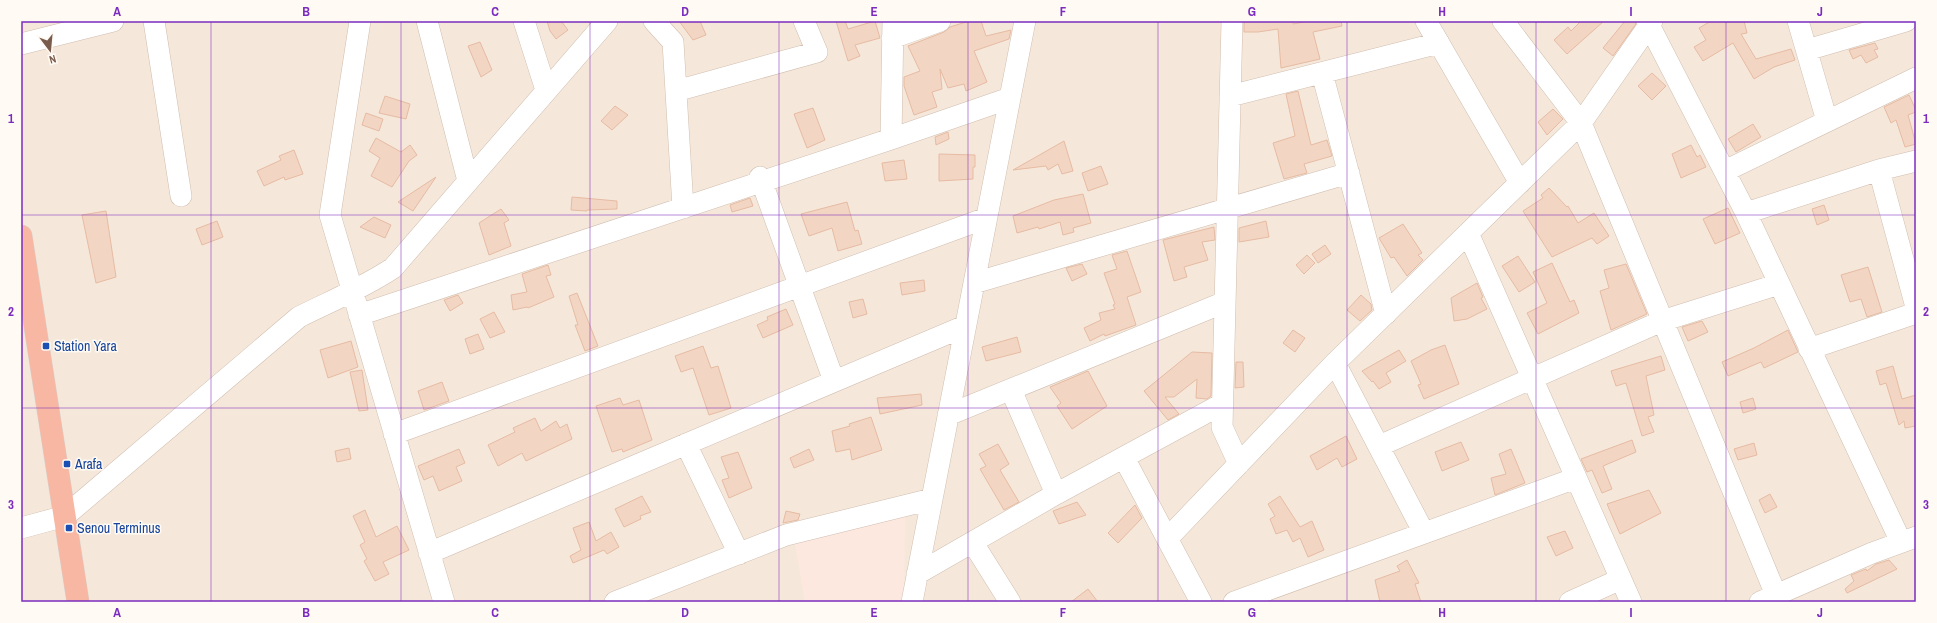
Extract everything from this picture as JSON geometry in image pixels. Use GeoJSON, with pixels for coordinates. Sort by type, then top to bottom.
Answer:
{"type":"FeatureCollection","features":[{"type":"Feature","properties":{"kind":"highway"},"geometry":{"type":"LineString","coordinates":[[21,236],[26,295],[65,516],[78,602]]}},
{"type":"Feature","properties":{"kind":"street"},"geometry":{"type":"LineString","coordinates":[[21,44],[113,21]]}},
{"type":"Feature","properties":{"kind":"street"},"geometry":{"type":"LineString","coordinates":[[154,21],[181,196]]}},
{"type":"Feature","properties":{"kind":"street"},"geometry":{"type":"LineString","coordinates":[[360,21],[330,215],[351,293],[359,315],[444,602]]}},
{"type":"Feature","properties":{"kind":"street"},"geometry":{"type":"LineString","coordinates":[[427,21],[468,181]]}},
{"type":"Feature","properties":{"kind":"street"},"geometry":{"type":"LineString","coordinates":[[524,21],[546,90]]}},
{"type":"Feature","properties":{"kind":"street"},"geometry":{"type":"LineString","coordinates":[[21,528],[65,516],[299,317],[351,293],[374,281],[393,268],[607,21]]}},
{"type":"Feature","properties":{"kind":"street"},"geometry":{"type":"LineString","coordinates":[[654,21],[673,42],[683,208]]}},
{"type":"Feature","properties":{"kind":"street"},"geometry":{"type":"LineString","coordinates":[[676,91],[817,52],[804,21]]}},
{"type":"Feature","properties":{"kind":"street"},"geometry":{"type":"LineString","coordinates":[[891,140],[893,30],[940,21]]}},
{"type":"Feature","properties":{"kind":"street"},"geometry":{"type":"LineString","coordinates":[[912,602],[1025,21]]}},
{"type":"Feature","properties":{"kind":"street"},"geometry":{"type":"LineString","coordinates":[[1232,21],[1222,427],[1239,464]]}},
{"type":"Feature","properties":{"kind":"street"},"geometry":{"type":"LineString","coordinates":[[1426,21],[1520,183]]}},
{"type":"Feature","properties":{"kind":"street"},"geometry":{"type":"LineString","coordinates":[[1167,539],[1335,363],[1581,123],[1649,22],[1746,213],[1810,349],[1908,540],[1872,553],[1768,599],[1662,321],[1581,123],[1503,21]]}},
{"type":"Feature","properties":{"kind":"street"},"geometry":{"type":"LineString","coordinates":[[1798,21],[1827,121]]}},
{"type":"Feature","properties":{"kind":"street"},"geometry":{"type":"LineString","coordinates":[[1806,50],[1906,21]]}},
{"type":"Feature","properties":{"kind":"street"},"geometry":{"type":"LineString","coordinates":[[1230,96],[1439,43]]}},
{"type":"Feature","properties":{"kind":"street"},"geometry":{"type":"LineString","coordinates":[[1322,73],[1386,314]]}},
{"type":"Feature","properties":{"kind":"street"},"geometry":{"type":"LineString","coordinates":[[1725,171],[1916,78]]}},
{"type":"Feature","properties":{"kind":"street"},"geometry":{"type":"LineString","coordinates":[[359,315],[683,208],[761,179],[891,140],[1010,98]]}},
{"type":"Feature","properties":{"kind":"street"},"geometry":{"type":"LineString","coordinates":[[1746,213],[1879,170],[1916,161]]}},
{"type":"Feature","properties":{"kind":"street"},"geometry":{"type":"LineString","coordinates":[[1879,170],[1916,307]]}},
{"type":"Feature","properties":{"kind":"street"},"geometry":{"type":"LineString","coordinates":[[974,283],[1349,173]]}},
{"type":"Feature","properties":{"kind":"street"},"geometry":{"type":"LineString","coordinates":[[761,179],[834,381]]}},
{"type":"Feature","properties":{"kind":"street"},"geometry":{"type":"LineString","coordinates":[[394,434],[986,218]]}},
{"type":"Feature","properties":{"kind":"street"},"geometry":{"type":"LineString","coordinates":[[1468,233],[1631,602]]}},
{"type":"Feature","properties":{"kind":"street"},"geometry":{"type":"LineString","coordinates":[[1379,446],[1662,321],[1779,284]]}},
{"type":"Feature","properties":{"kind":"street"},"geometry":{"type":"LineString","coordinates":[[948,415],[1225,302]]}},
{"type":"Feature","properties":{"kind":"street"},"geometry":{"type":"LineString","coordinates":[[1810,349],[1916,313]]}},
{"type":"Feature","properties":{"kind":"street"},"geometry":{"type":"LineString","coordinates":[[429,553],[965,326]]}},
{"type":"Feature","properties":{"kind":"street"},"geometry":{"type":"LineString","coordinates":[[1335,363],[1424,533]]}},
{"type":"Feature","properties":{"kind":"street"},"geometry":{"type":"LineString","coordinates":[[1011,390],[1056,494]]}},
{"type":"Feature","properties":{"kind":"street"},"geometry":{"type":"LineString","coordinates":[[917,574],[1056,494],[1222,404]]}},
{"type":"Feature","properties":{"kind":"street"},"geometry":{"type":"LineString","coordinates":[[686,444],[739,554]]}},
{"type":"Feature","properties":{"kind":"street"},"geometry":{"type":"LineString","coordinates":[[1124,458],[1200,602]]}},
{"type":"Feature","properties":{"kind":"street"},"geometry":{"type":"LineString","coordinates":[[1234,602],[1576,478]]}},
{"type":"Feature","properties":{"kind":"street"},"geometry":{"type":"LineString","coordinates":[[615,602],[786,535],[932,499]]}},
{"type":"Feature","properties":{"kind":"street"},"geometry":{"type":"LineString","coordinates":[[972,543],[1010,602]]}},
{"type":"Feature","properties":{"kind":"street"},"geometry":{"type":"LineString","coordinates":[[1570,602],[1620,579]]}},
{"type":"Feature","properties":{"kind":"shaded area"},"geometry":{"type":"Polygon","coordinates":[[[21,21],[1916,21],[1916,602],[21,602],[21,21]]]}},
{"type":"Feature","properties":{"kind":"shaded area"},"geometry":{"type":"Polygon","coordinates":[[[905,515],[904,602],[805,602],[795,543],[905,515]]]}},
{"type":"Feature","properties":{"kind":"building"},"geometry":{"type":"Polygon","coordinates":[[[547,21],[561,21],[568,30],[556,39],[550,31],[547,21]]]}},
{"type":"Feature","properties":{"kind":"building"},"geometry":{"type":"Polygon","coordinates":[[[679,21],[700,21],[706,35],[693,40],[679,21]]]}},
{"type":"Feature","properties":{"kind":"building"},"geometry":{"type":"Polygon","coordinates":[[[836,21],[845,21],[848,29],[875,21],[880,38],[855,45],[860,56],[848,61],[836,21]]]}},
{"type":"Feature","properties":{"kind":"building"},"geometry":{"type":"Polygon","coordinates":[[[969,21],[981,21],[986,36],[1011,30],[1009,39],[974,51],[987,82],[966,91],[964,84],[948,88],[940,69],[942,89],[932,92],[937,107],[914,115],[904,86],[904,77],[920,71],[908,46],[944,32],[950,27],[969,21]]]}},
{"type":"Feature","properties":{"kind":"building"},"geometry":{"type":"Polygon","coordinates":[[[1244,21],[1293,21],[1293,24],[1309,21],[1341,21],[1342,26],[1313,32],[1320,59],[1281,68],[1278,29],[1258,32],[1244,32],[1244,21]]]}},
{"type":"Feature","properties":{"kind":"building"},"geometry":{"type":"Polygon","coordinates":[[[1581,21],[1604,21],[1567,54],[1554,40],[1568,27],[1571,31],[1581,21]]]}},
{"type":"Feature","properties":{"kind":"building"},"geometry":{"type":"Polygon","coordinates":[[[1625,21],[1635,21],[1636,24],[1613,56],[1603,48],[1625,21]]]}},
{"type":"Feature","properties":{"kind":"building"},"geometry":{"type":"Polygon","coordinates":[[[1711,21],[1744,21],[1747,33],[1741,34],[1756,59],[1791,49],[1795,60],[1774,67],[1754,79],[1733,43],[1703,61],[1694,47],[1706,40],[1699,28],[1711,21]]]}},
{"type":"Feature","properties":{"kind":"building"},"geometry":{"type":"Polygon","coordinates":[[[480,42],[492,70],[481,77],[468,46],[480,42]]]}},
{"type":"Feature","properties":{"kind":"building"},"geometry":{"type":"Polygon","coordinates":[[[1875,43],[1878,49],[1874,50],[1878,57],[1866,63],[1861,55],[1853,59],[1849,50],[1875,43]]]}},
{"type":"Feature","properties":{"kind":"building"},"geometry":{"type":"Polygon","coordinates":[[[1652,73],[1666,86],[1652,100],[1638,86],[1652,73]]]}},
{"type":"Feature","properties":{"kind":"building"},"geometry":{"type":"Polygon","coordinates":[[[1298,91],[1311,145],[1327,140],[1332,156],[1304,164],[1307,173],[1284,179],[1273,143],[1295,136],[1286,94],[1298,91]]]}},
{"type":"Feature","properties":{"kind":"building"},"geometry":{"type":"Polygon","coordinates":[[[1909,95],[1916,110],[1916,112],[1908,115],[1916,144],[1905,147],[1896,120],[1891,123],[1884,107],[1909,95]]]}},
{"type":"Feature","properties":{"kind":"building"},"geometry":{"type":"Polygon","coordinates":[[[385,96],[410,104],[406,119],[379,113],[385,96]]]}},
{"type":"Feature","properties":{"kind":"building"},"geometry":{"type":"Polygon","coordinates":[[[615,106],[628,115],[612,130],[601,121],[615,106]]]}},
{"type":"Feature","properties":{"kind":"building"},"geometry":{"type":"Polygon","coordinates":[[[813,108],[825,140],[807,148],[794,114],[813,108]]]}},
{"type":"Feature","properties":{"kind":"building"},"geometry":{"type":"Polygon","coordinates":[[[1553,109],[1563,119],[1547,135],[1538,122],[1553,109]]]}},
{"type":"Feature","properties":{"kind":"building"},"geometry":{"type":"Polygon","coordinates":[[[366,113],[383,119],[379,131],[362,125],[366,113]]]}},
{"type":"Feature","properties":{"kind":"building"},"geometry":{"type":"Polygon","coordinates":[[[1753,124],[1761,137],[1736,152],[1728,139],[1753,124]]]}},
{"type":"Feature","properties":{"kind":"building"},"geometry":{"type":"Polygon","coordinates":[[[948,132],[949,139],[936,145],[935,137],[948,132]]]}},
{"type":"Feature","properties":{"kind":"building"},"geometry":{"type":"Polygon","coordinates":[[[376,138],[401,152],[410,145],[417,155],[409,161],[392,187],[371,176],[380,158],[369,151],[376,138]]]}},
{"type":"Feature","properties":{"kind":"building"},"geometry":{"type":"Polygon","coordinates":[[[1064,141],[1073,171],[1062,174],[1058,164],[1048,170],[1046,166],[1013,170],[1064,141]]]}},
{"type":"Feature","properties":{"kind":"building"},"geometry":{"type":"Polygon","coordinates":[[[1691,145],[1697,157],[1700,155],[1706,167],[1681,178],[1672,154],[1691,145]]]}},
{"type":"Feature","properties":{"kind":"building"},"geometry":{"type":"Polygon","coordinates":[[[294,150],[303,174],[285,180],[284,177],[264,186],[257,171],[281,160],[279,156],[294,150]]]}},
{"type":"Feature","properties":{"kind":"building"},"geometry":{"type":"Polygon","coordinates":[[[939,154],[975,155],[973,179],[939,181],[939,154]]]}},
{"type":"Feature","properties":{"kind":"building"},"geometry":{"type":"Polygon","coordinates":[[[904,160],[907,179],[885,181],[882,163],[904,160]]]}},
{"type":"Feature","properties":{"kind":"building"},"geometry":{"type":"Polygon","coordinates":[[[1101,166],[1108,184],[1088,191],[1082,173],[1101,166]]]}},
{"type":"Feature","properties":{"kind":"building"},"geometry":{"type":"Polygon","coordinates":[[[436,177],[413,211],[398,202],[436,177]]]}},
{"type":"Feature","properties":{"kind":"building"},"geometry":{"type":"Polygon","coordinates":[[[1549,188],[1567,207],[1568,206],[1578,223],[1594,213],[1609,236],[1597,244],[1592,238],[1552,257],[1523,211],[1543,198],[1541,195],[1549,188]]]}},
{"type":"Feature","properties":{"kind":"building"},"geometry":{"type":"Polygon","coordinates":[[[1083,194],[1091,223],[1073,228],[1074,232],[1063,235],[1060,222],[1039,229],[1038,227],[1017,233],[1013,216],[1054,200],[1083,194]]]}},
{"type":"Feature","properties":{"kind":"building"},"geometry":{"type":"Polygon","coordinates":[[[572,197],[617,201],[617,209],[587,211],[571,210],[572,197]]]}},
{"type":"Feature","properties":{"kind":"building"},"geometry":{"type":"Polygon","coordinates":[[[750,198],[753,206],[732,212],[730,205],[750,198]]]}},
{"type":"Feature","properties":{"kind":"building"},"geometry":{"type":"Polygon","coordinates":[[[847,202],[855,231],[858,230],[862,244],[838,251],[832,228],[809,236],[801,214],[847,202]]]}},
{"type":"Feature","properties":{"kind":"building"},"geometry":{"type":"Polygon","coordinates":[[[1824,205],[1829,220],[1817,225],[1812,209],[1824,205]]]}},
{"type":"Feature","properties":{"kind":"building"},"geometry":{"type":"Polygon","coordinates":[[[1728,208],[1740,233],[1715,244],[1703,219],[1728,208]]]}},
{"type":"Feature","properties":{"kind":"building"},"geometry":{"type":"Polygon","coordinates":[[[501,209],[509,220],[504,223],[511,246],[489,255],[479,223],[501,209]]]}},
{"type":"Feature","properties":{"kind":"building"},"geometry":{"type":"Polygon","coordinates":[[[106,211],[116,277],[96,283],[82,215],[106,211]]]}},
{"type":"Feature","properties":{"kind":"building"},"geometry":{"type":"Polygon","coordinates":[[[374,217],[391,225],[385,238],[360,227],[374,217]]]}},
{"type":"Feature","properties":{"kind":"building"},"geometry":{"type":"Polygon","coordinates":[[[217,221],[223,237],[202,245],[196,229],[217,221]]]}},
{"type":"Feature","properties":{"kind":"building"},"geometry":{"type":"Polygon","coordinates":[[[1266,221],[1269,237],[1239,242],[1239,228],[1266,221]]]}},
{"type":"Feature","properties":{"kind":"building"},"geometry":{"type":"Polygon","coordinates":[[[1403,224],[1422,253],[1418,255],[1423,260],[1407,276],[1394,257],[1391,258],[1379,238],[1403,224]]]}},
{"type":"Feature","properties":{"kind":"building"},"geometry":{"type":"Polygon","coordinates":[[[1214,227],[1215,240],[1202,242],[1208,260],[1184,267],[1187,277],[1174,281],[1163,240],[1214,227]]]}},
{"type":"Feature","properties":{"kind":"building"},"geometry":{"type":"Polygon","coordinates":[[[1325,245],[1331,254],[1318,263],[1312,254],[1325,245]]]}},
{"type":"Feature","properties":{"kind":"building"},"geometry":{"type":"Polygon","coordinates":[[[1127,251],[1141,292],[1127,297],[1136,325],[1105,336],[1104,334],[1090,341],[1084,328],[1101,320],[1099,313],[1115,309],[1113,305],[1115,304],[1104,273],[1117,269],[1112,255],[1127,251]]]}},
{"type":"Feature","properties":{"kind":"building"},"geometry":{"type":"Polygon","coordinates":[[[1307,255],[1315,263],[1304,274],[1296,265],[1307,255]]]}},
{"type":"Feature","properties":{"kind":"building"},"geometry":{"type":"Polygon","coordinates":[[[1518,256],[1535,282],[1519,292],[1502,266],[1518,256]]]}},
{"type":"Feature","properties":{"kind":"building"},"geometry":{"type":"Polygon","coordinates":[[[1552,263],[1570,302],[1574,300],[1579,313],[1538,334],[1527,313],[1547,303],[1533,272],[1552,263]]]}},
{"type":"Feature","properties":{"kind":"building"},"geometry":{"type":"Polygon","coordinates":[[[1082,264],[1087,274],[1072,281],[1066,268],[1082,264]]]}},
{"type":"Feature","properties":{"kind":"building"},"geometry":{"type":"Polygon","coordinates":[[[1626,264],[1647,314],[1611,330],[1600,291],[1609,288],[1604,270],[1626,264]]]}},
{"type":"Feature","properties":{"kind":"building"},"geometry":{"type":"Polygon","coordinates":[[[548,265],[551,275],[546,276],[554,297],[528,308],[513,310],[511,295],[527,292],[522,274],[548,265]]]}},
{"type":"Feature","properties":{"kind":"building"},"geometry":{"type":"Polygon","coordinates":[[[1868,267],[1882,312],[1867,317],[1861,299],[1850,302],[1841,275],[1868,267]]]}},
{"type":"Feature","properties":{"kind":"building"},"geometry":{"type":"Polygon","coordinates":[[[924,280],[925,291],[902,295],[900,283],[924,280]]]}},
{"type":"Feature","properties":{"kind":"building"},"geometry":{"type":"Polygon","coordinates":[[[1477,283],[1483,297],[1481,298],[1487,309],[1467,319],[1454,321],[1451,298],[1477,283]]]}},
{"type":"Feature","properties":{"kind":"building"},"geometry":{"type":"Polygon","coordinates":[[[577,293],[598,346],[585,351],[575,325],[578,325],[569,296],[577,293]]]}},
{"type":"Feature","properties":{"kind":"building"},"geometry":{"type":"Polygon","coordinates":[[[458,295],[463,303],[450,311],[444,300],[458,295]]]}},
{"type":"Feature","properties":{"kind":"building"},"geometry":{"type":"Polygon","coordinates":[[[1361,295],[1371,304],[1372,310],[1360,321],[1347,310],[1361,295]]]}},
{"type":"Feature","properties":{"kind":"building"},"geometry":{"type":"Polygon","coordinates":[[[863,299],[867,314],[853,318],[849,302],[863,299]]]}},
{"type":"Feature","properties":{"kind":"building"},"geometry":{"type":"Polygon","coordinates":[[[786,309],[793,325],[763,338],[757,325],[768,320],[767,317],[786,309]]]}},
{"type":"Feature","properties":{"kind":"building"},"geometry":{"type":"Polygon","coordinates":[[[494,312],[505,332],[490,338],[480,319],[494,312]]]}},
{"type":"Feature","properties":{"kind":"building"},"geometry":{"type":"Polygon","coordinates":[[[1702,321],[1708,332],[1688,341],[1682,327],[1702,321]]]}},
{"type":"Feature","properties":{"kind":"building"},"geometry":{"type":"Polygon","coordinates":[[[1293,330],[1305,338],[1295,352],[1283,343],[1293,330]]]}},
{"type":"Feature","properties":{"kind":"building"},"geometry":{"type":"Polygon","coordinates":[[[1788,330],[1798,352],[1764,368],[1761,362],[1728,376],[1722,362],[1754,348],[1788,330]]]}},
{"type":"Feature","properties":{"kind":"building"},"geometry":{"type":"Polygon","coordinates":[[[478,334],[484,349],[470,354],[465,339],[478,334]]]}},
{"type":"Feature","properties":{"kind":"building"},"geometry":{"type":"Polygon","coordinates":[[[1017,337],[1021,352],[986,361],[982,347],[1017,337]]]}},
{"type":"Feature","properties":{"kind":"building"},"geometry":{"type":"Polygon","coordinates":[[[351,341],[358,367],[328,378],[320,350],[351,341]]]}},
{"type":"Feature","properties":{"kind":"building"},"geometry":{"type":"Polygon","coordinates":[[[1445,345],[1459,384],[1424,399],[1418,385],[1421,384],[1411,361],[1431,350],[1445,345]]]}},
{"type":"Feature","properties":{"kind":"building"},"geometry":{"type":"Polygon","coordinates":[[[703,346],[711,368],[718,366],[731,408],[709,415],[693,368],[681,372],[675,356],[703,346]]]}},
{"type":"Feature","properties":{"kind":"building"},"geometry":{"type":"Polygon","coordinates":[[[1399,350],[1406,361],[1386,373],[1391,382],[1379,389],[1362,371],[1399,350]]]}},
{"type":"Feature","properties":{"kind":"building"},"geometry":{"type":"Polygon","coordinates":[[[1192,352],[1212,353],[1211,396],[1207,399],[1196,398],[1197,379],[1174,397],[1165,397],[1179,414],[1168,420],[1144,391],[1192,352]]]}},
{"type":"Feature","properties":{"kind":"building"},"geometry":{"type":"Polygon","coordinates":[[[1661,356],[1665,370],[1646,376],[1654,415],[1648,417],[1654,432],[1642,436],[1626,383],[1616,386],[1611,371],[1661,356]]]}},
{"type":"Feature","properties":{"kind":"building"},"geometry":{"type":"Polygon","coordinates":[[[1236,362],[1243,362],[1244,387],[1235,388],[1236,362]]]}},
{"type":"Feature","properties":{"kind":"building"},"geometry":{"type":"Polygon","coordinates":[[[1893,366],[1902,399],[1916,395],[1916,426],[1905,428],[1904,421],[1899,425],[1886,383],[1880,385],[1876,371],[1893,366]]]}},
{"type":"Feature","properties":{"kind":"building"},"geometry":{"type":"Polygon","coordinates":[[[362,370],[368,410],[359,411],[350,372],[362,370]]]}},
{"type":"Feature","properties":{"kind":"building"},"geometry":{"type":"Polygon","coordinates":[[[1088,371],[1107,406],[1072,429],[1057,406],[1061,403],[1050,387],[1088,371]]]}},
{"type":"Feature","properties":{"kind":"building"},"geometry":{"type":"Polygon","coordinates":[[[442,382],[449,401],[424,410],[418,391],[442,382]]]}},
{"type":"Feature","properties":{"kind":"building"},"geometry":{"type":"Polygon","coordinates":[[[921,394],[922,405],[880,414],[877,398],[921,394]]]}},
{"type":"Feature","properties":{"kind":"building"},"geometry":{"type":"Polygon","coordinates":[[[620,398],[623,405],[639,400],[652,440],[623,452],[622,449],[612,452],[596,406],[620,398]]]}},
{"type":"Feature","properties":{"kind":"building"},"geometry":{"type":"Polygon","coordinates":[[[1753,398],[1756,409],[1743,413],[1740,402],[1753,398]]]}},
{"type":"Feature","properties":{"kind":"building"},"geometry":{"type":"Polygon","coordinates":[[[871,417],[882,450],[852,460],[850,449],[836,452],[832,431],[850,426],[849,424],[871,417]]]}},
{"type":"Feature","properties":{"kind":"building"},"geometry":{"type":"Polygon","coordinates":[[[535,418],[541,431],[556,421],[560,428],[567,424],[572,439],[526,461],[522,453],[498,466],[488,445],[515,432],[513,428],[535,418]]]}},
{"type":"Feature","properties":{"kind":"building"},"geometry":{"type":"Polygon","coordinates":[[[1346,436],[1357,459],[1342,467],[1337,458],[1317,470],[1310,456],[1346,436]]]}},
{"type":"Feature","properties":{"kind":"building"},"geometry":{"type":"Polygon","coordinates":[[[1632,440],[1636,452],[1603,466],[1612,489],[1602,493],[1592,470],[1587,472],[1581,459],[1632,440]]]}},
{"type":"Feature","properties":{"kind":"building"},"geometry":{"type":"Polygon","coordinates":[[[1461,442],[1469,460],[1442,471],[1435,452],[1461,442]]]}},
{"type":"Feature","properties":{"kind":"building"},"geometry":{"type":"Polygon","coordinates":[[[1754,443],[1757,455],[1738,460],[1734,449],[1754,443]]]}},
{"type":"Feature","properties":{"kind":"building"},"geometry":{"type":"Polygon","coordinates":[[[998,444],[1009,464],[1000,470],[1019,502],[1004,510],[980,469],[986,466],[979,454],[998,444]]]}},
{"type":"Feature","properties":{"kind":"building"},"geometry":{"type":"Polygon","coordinates":[[[349,448],[351,459],[337,462],[335,451],[349,448]]]}},
{"type":"Feature","properties":{"kind":"building"},"geometry":{"type":"Polygon","coordinates":[[[459,449],[465,463],[456,467],[462,481],[439,491],[433,476],[424,480],[418,466],[459,449]]]}},
{"type":"Feature","properties":{"kind":"building"},"geometry":{"type":"Polygon","coordinates":[[[809,449],[814,460],[794,468],[790,458],[809,449]]]}},
{"type":"Feature","properties":{"kind":"building"},"geometry":{"type":"Polygon","coordinates":[[[1511,449],[1525,483],[1495,495],[1491,478],[1506,474],[1499,454],[1511,449]]]}},
{"type":"Feature","properties":{"kind":"building"},"geometry":{"type":"Polygon","coordinates":[[[738,452],[752,488],[729,498],[722,480],[729,478],[721,457],[738,452]]]}},
{"type":"Feature","properties":{"kind":"building"},"geometry":{"type":"Polygon","coordinates":[[[1649,490],[1661,513],[1620,534],[1607,504],[1649,490]]]}},
{"type":"Feature","properties":{"kind":"building"},"geometry":{"type":"Polygon","coordinates":[[[1770,494],[1777,507],[1765,513],[1759,500],[1770,494]]]}},
{"type":"Feature","properties":{"kind":"building"},"geometry":{"type":"Polygon","coordinates":[[[642,496],[651,512],[640,516],[641,519],[624,527],[615,509],[642,496]]]}},
{"type":"Feature","properties":{"kind":"building"},"geometry":{"type":"Polygon","coordinates":[[[1280,496],[1300,527],[1312,521],[1324,550],[1308,557],[1300,538],[1293,542],[1287,530],[1276,534],[1270,519],[1275,516],[1268,504],[1280,496]]]}},
{"type":"Feature","properties":{"kind":"building"},"geometry":{"type":"Polygon","coordinates":[[[1077,502],[1086,515],[1059,524],[1053,511],[1077,502]]]}},
{"type":"Feature","properties":{"kind":"building"},"geometry":{"type":"Polygon","coordinates":[[[1135,505],[1142,518],[1118,543],[1108,533],[1135,505]]]}},
{"type":"Feature","properties":{"kind":"building"},"geometry":{"type":"Polygon","coordinates":[[[365,510],[376,537],[397,526],[409,550],[383,562],[389,574],[375,581],[364,561],[367,559],[360,545],[365,542],[353,516],[365,510]]]}},
{"type":"Feature","properties":{"kind":"building"},"geometry":{"type":"Polygon","coordinates":[[[786,511],[800,514],[798,520],[783,523],[786,511]]]}},
{"type":"Feature","properties":{"kind":"building"},"geometry":{"type":"Polygon","coordinates":[[[589,522],[596,541],[611,532],[619,547],[607,554],[604,550],[573,563],[570,556],[581,550],[573,528],[589,522]]]}},
{"type":"Feature","properties":{"kind":"building"},"geometry":{"type":"Polygon","coordinates":[[[1565,531],[1573,548],[1556,556],[1547,537],[1565,531]]]}},
{"type":"Feature","properties":{"kind":"building"},"geometry":{"type":"Polygon","coordinates":[[[1407,560],[1419,583],[1415,584],[1421,602],[1380,602],[1375,580],[1400,571],[1397,566],[1407,560]]]}},
{"type":"Feature","properties":{"kind":"building"},"geometry":{"type":"Polygon","coordinates":[[[1889,560],[1897,569],[1847,593],[1845,589],[1854,581],[1851,575],[1866,569],[1867,571],[1876,564],[1889,560]]]}},
{"type":"Feature","properties":{"kind":"building"},"geometry":{"type":"Polygon","coordinates":[[[1088,589],[1098,602],[1071,602],[1088,589]]]}},
{"type":"Feature","properties":{"kind":"place","name":"Station Yara"},"geometry":{"type":"Point","coordinates":[46,346]}},
{"type":"Feature","properties":{"kind":"place","name":"Arafa"},"geometry":{"type":"Point","coordinates":[67,464]}},
{"type":"Feature","properties":{"kind":"place","name":"Senou Terminus"},"geometry":{"type":"Point","coordinates":[69,528]}}]}
